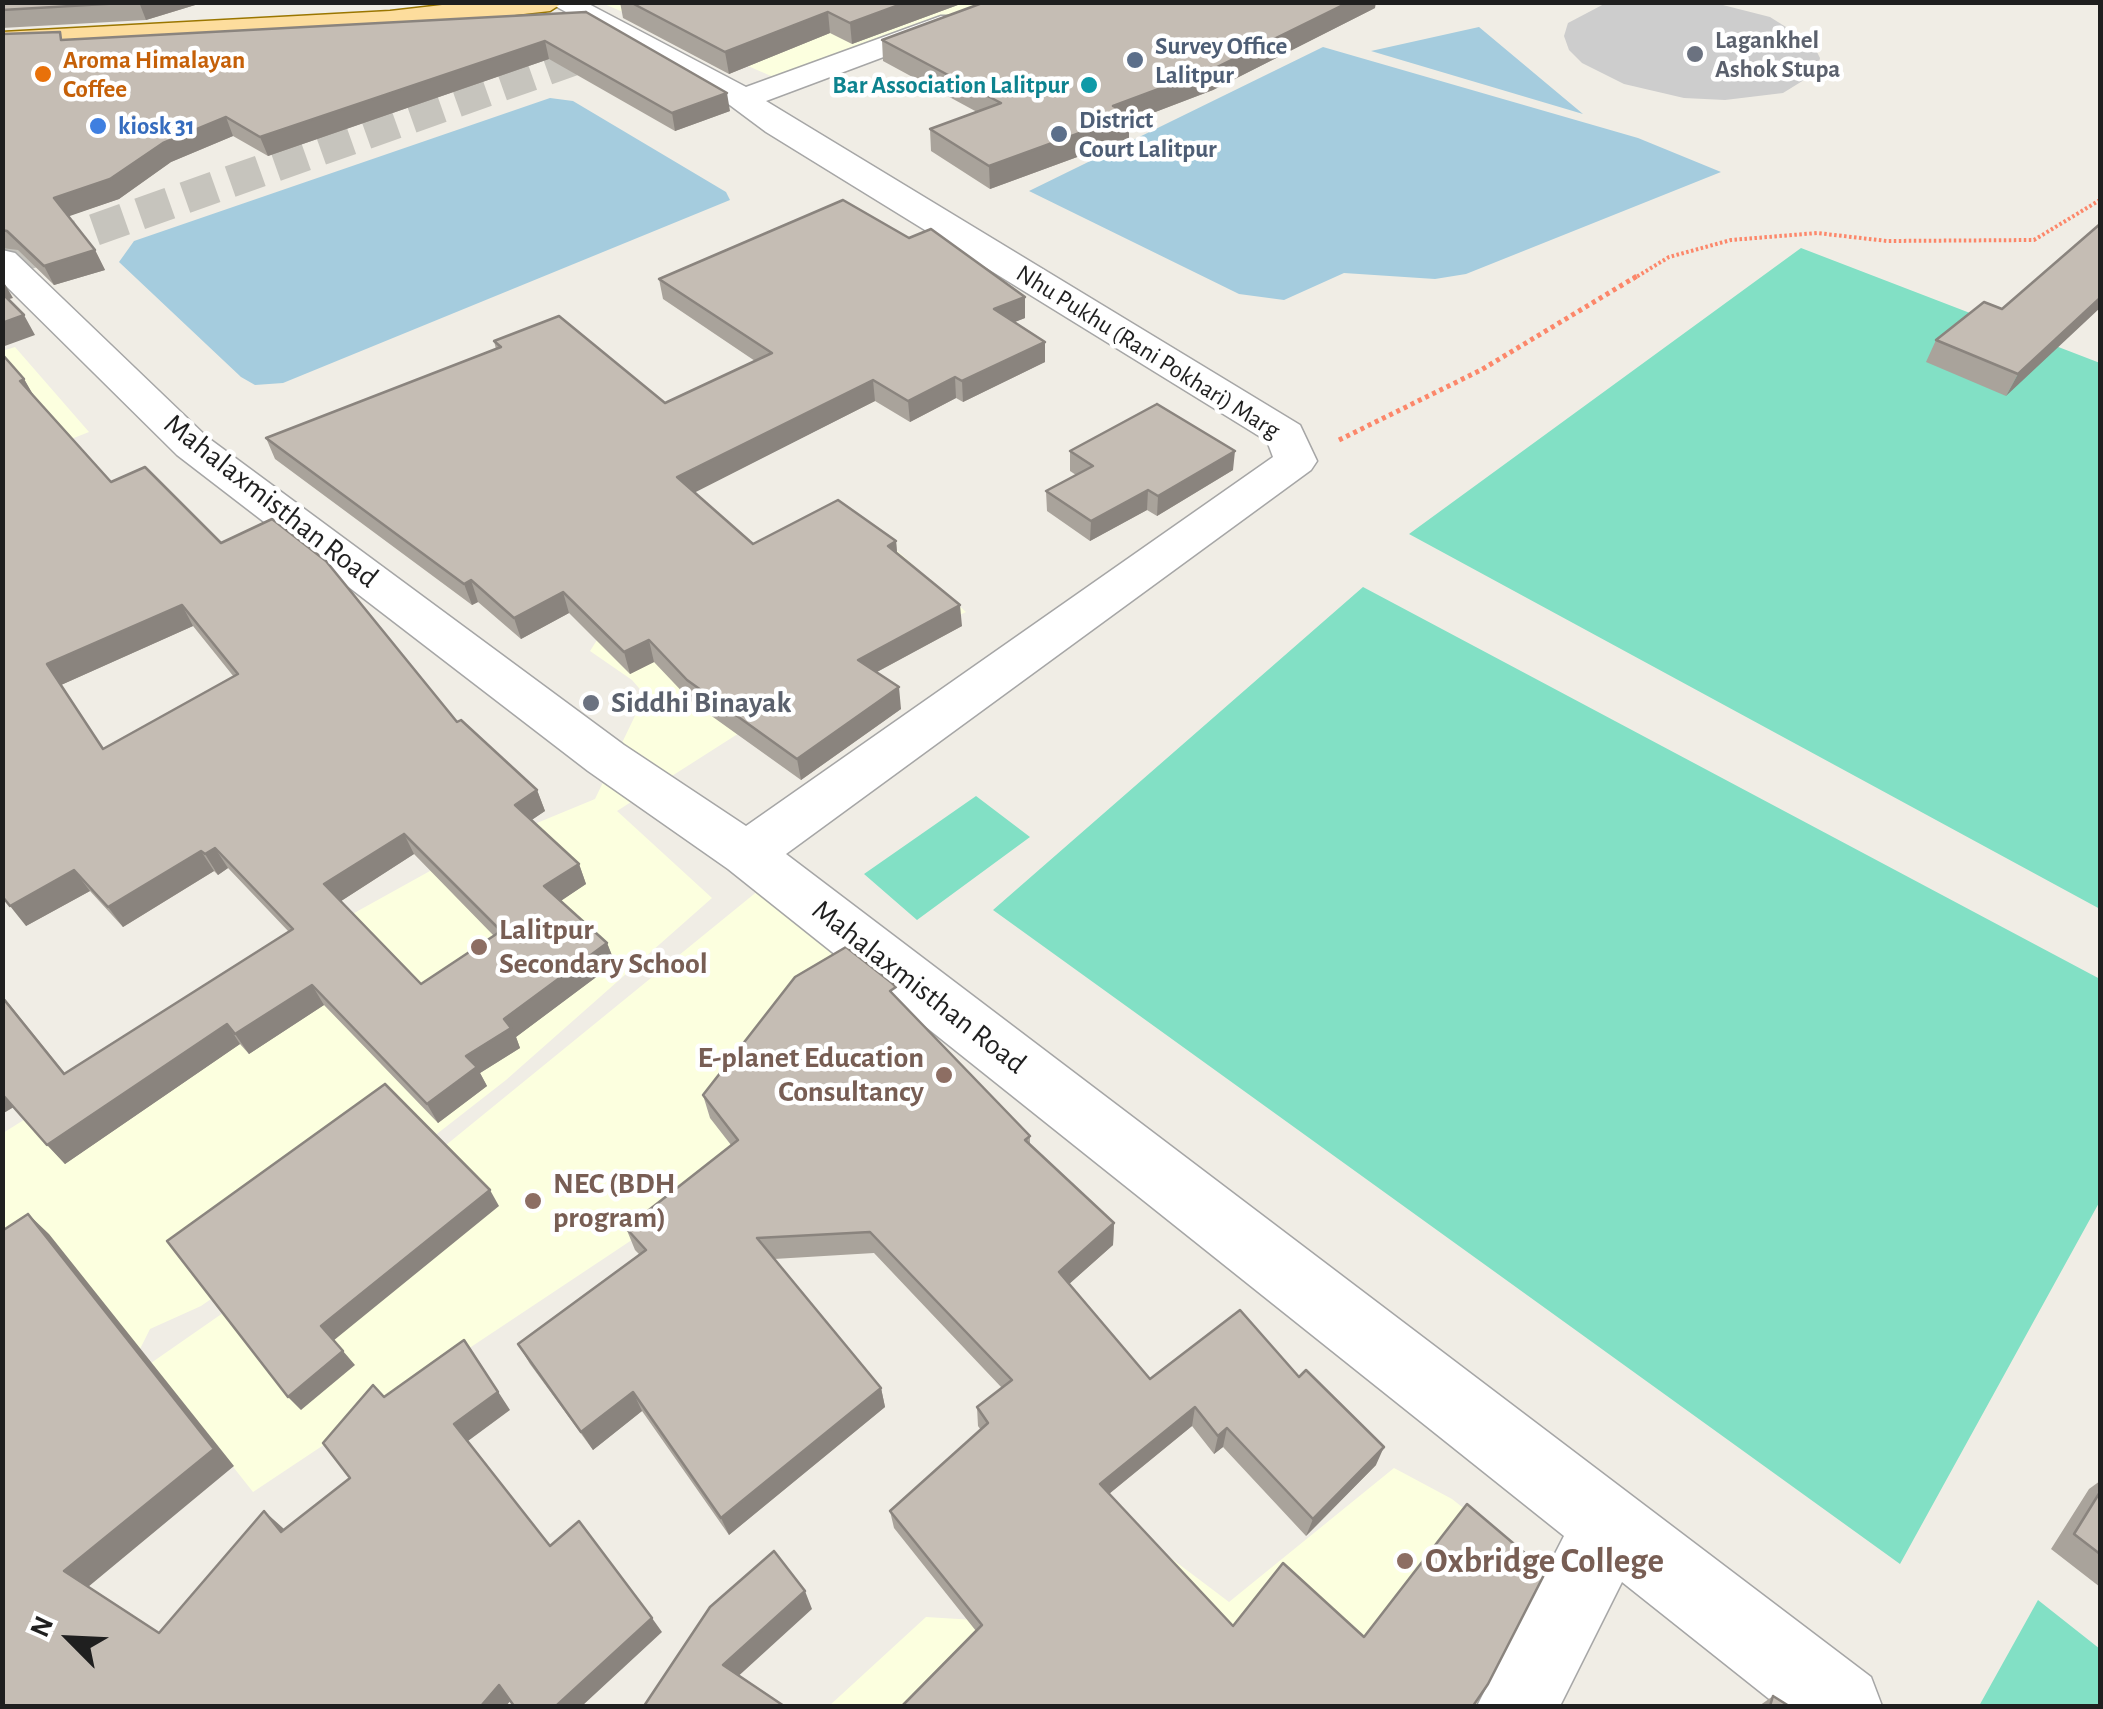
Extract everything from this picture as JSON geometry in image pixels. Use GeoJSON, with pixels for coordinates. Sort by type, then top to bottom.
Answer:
{"type":"FeatureCollection","features":[{"type":"Feature","properties":{"kind":"main road"},"geometry":{"type":"LineString","coordinates":[[390,20],[451,2]]}},
{"type":"Feature","properties":{"kind":"main road"},"geometry":{"type":"LineString","coordinates":[[2,41],[390,20],[550,2]]}},
{"type":"Feature","properties":{"kind":"street","name":"Nhu Pukhu (Rani Pokhari) Marg"},"geometry":{"type":"LineString","coordinates":[[562,2],[743,100],[1285,434],[1296,461],[747,854]]}},
{"type":"Feature","properties":{"kind":"street"},"geometry":{"type":"LineString","coordinates":[[743,100],[977,12]]}},
{"type":"Feature","properties":{"kind":"street","name":"Mahalaxmisthan Road"},"geometry":{"type":"LineString","coordinates":[[2,262],[96,348],[192,446],[606,758],[747,854],[1842,1706]]}},
{"type":"Feature","properties":{"kind":"street"},"geometry":{"type":"LineString","coordinates":[[1518,1706],[1611,1524]]}},
{"type":"Feature","properties":{"kind":"path"},"geometry":{"type":"LineString","coordinates":[[1296,461],[1481,370],[1669,257],[1731,240],[1817,233],[1887,241],[2034,240],[2100,200]]}},
{"type":"Feature","properties":{"kind":"shaded area"},"geometry":{"type":"Polygon","coordinates":[[[602,3],[999,3],[778,79],[602,3]]]}},
{"type":"Feature","properties":{"kind":"shaded area","name":"Lagankhel Ashok Stupa"},"geometry":{"type":"Polygon","coordinates":[[[1606,3],[1715,3],[1770,17],[1813,44],[1820,58],[1817,72],[1783,93],[1725,100],[1684,98],[1624,84],[1582,63],[1569,50],[1564,36],[1568,23],[1606,3]]]}},
{"type":"Feature","properties":{"kind":"shaded area"},"geometry":{"type":"Polygon","coordinates":[[[15,347],[89,432],[3,466],[2,351],[15,347]]]}},
{"type":"Feature","properties":{"kind":"shaded area","name":"Lalitpur Secondary School"},"geometry":{"type":"Polygon","coordinates":[[[848,507],[966,612],[816,684],[617,811],[712,898],[506,1080],[342,1208],[201,1306],[150,1329],[140,1349],[3,1445],[3,1133],[356,912],[457,856],[595,799],[645,695],[632,680],[590,651],[604,629],[766,552],[848,507]]]}},
{"type":"Feature","properties":{"kind":"shaded area","name":"NEC (BDH program)"},"geometry":{"type":"Polygon","coordinates":[[[759,890],[926,1026],[737,1170],[253,1492],[151,1363],[338,1233],[759,890]]]}},
{"type":"Feature","properties":{"kind":"shaded area","name":"Oxbridge College"},"geometry":{"type":"Polygon","coordinates":[[[1394,1468],[1452,1499],[1564,1588],[1497,1706],[829,1706],[926,1617],[1040,1624],[1139,1534],[1229,1602],[1394,1468]]]}},
{"type":"Feature","properties":{"kind":"green space"},"geometry":{"type":"Polygon","coordinates":[[[1801,248],[2100,363],[2100,909],[1409,534],[1801,248]]]}},
{"type":"Feature","properties":{"kind":"green space"},"geometry":{"type":"Polygon","coordinates":[[[1363,587],[2100,979],[2100,1201],[1900,1564],[993,910],[1363,587]]]}},
{"type":"Feature","properties":{"kind":"green space"},"geometry":{"type":"Polygon","coordinates":[[[976,796],[1030,837],[917,920],[864,874],[976,796]]]}},
{"type":"Feature","properties":{"kind":"green space"},"geometry":{"type":"Polygon","coordinates":[[[2038,1600],[2100,1649],[2100,1706],[1979,1706],[2038,1600]]]}},
{"type":"Feature","properties":{"kind":"water"},"geometry":{"type":"Polygon","coordinates":[[[1479,27],[1583,114],[1371,51],[1479,27]]]}},
{"type":"Feature","properties":{"kind":"water"},"geometry":{"type":"Polygon","coordinates":[[[1323,47],[1638,138],[1721,172],[1466,274],[1435,279],[1344,273],[1284,300],[1239,294],[1029,191],[1323,47]]]}},
{"type":"Feature","properties":{"kind":"water"},"geometry":{"type":"Polygon","coordinates":[[[550,98],[573,101],[726,192],[730,200],[283,383],[255,385],[241,377],[119,262],[134,241],[550,98]]]}},
{"type":"Feature","properties":{"kind":"building"},"geometry":{"type":"Polygon","coordinates":[[[2,2],[139,2],[2,10],[2,2]]]}},
{"type":"Feature","properties":{"kind":"building"},"geometry":{"type":"Polygon","coordinates":[[[630,2],[907,2],[850,23],[828,12],[725,52],[630,2]]]}},
{"type":"Feature","properties":{"kind":"building"},"geometry":{"type":"Polygon","coordinates":[[[985,2],[1349,2],[1215,68],[1113,106],[1129,115],[989,166],[930,129],[1001,103],[882,40],[985,2]]]}},
{"type":"Feature","properties":{"kind":"building"},"geometry":{"type":"Polygon","coordinates":[[[586,12],[727,93],[672,113],[545,41],[260,137],[226,117],[163,143],[110,179],[54,198],[95,250],[44,266],[2,230],[2,34],[60,32],[61,40],[586,12]]]}},
{"type":"Feature","properties":{"kind":"building"},"geometry":{"type":"Polygon","coordinates":[[[843,200],[909,238],[931,229],[1025,297],[994,309],[1045,342],[962,381],[955,377],[908,401],[873,380],[677,477],[753,544],[838,500],[896,541],[888,546],[960,605],[858,660],[899,687],[797,759],[687,680],[649,640],[624,652],[563,592],[514,618],[471,580],[464,584],[266,438],[501,347],[494,341],[559,316],[665,403],[772,353],[659,279],[843,200]]]}},
{"type":"Feature","properties":{"kind":"building"},"geometry":{"type":"Polygon","coordinates":[[[2100,224],[2100,298],[2018,374],[1936,340],[1984,302],[2002,309],[2100,224]]]}},
{"type":"Feature","properties":{"kind":"building"},"geometry":{"type":"Polygon","coordinates":[[[2,293],[24,315],[2,323],[2,293]]]}},
{"type":"Feature","properties":{"kind":"building"},"geometry":{"type":"Polygon","coordinates":[[[2,354],[24,379],[20,381],[111,482],[145,467],[221,543],[272,519],[326,561],[457,722],[461,720],[537,790],[515,805],[579,864],[544,886],[607,943],[504,1019],[511,1028],[466,1056],[477,1067],[427,1104],[312,985],[235,1034],[227,1024],[47,1145],[2,1094],[2,997],[64,1074],[293,929],[215,848],[205,854],[201,851],[108,907],[74,870],[10,906],[2,896],[2,354]],[[182,605],[47,664],[103,749],[238,674],[182,605]],[[404,834],[324,884],[421,984],[501,931],[404,834]]]}},
{"type":"Feature","properties":{"kind":"building"},"geometry":{"type":"Polygon","coordinates":[[[1157,404],[1235,451],[1158,496],[1148,490],[1091,521],[1046,491],[1093,466],[1070,451],[1157,404]]]}},
{"type":"Feature","properties":{"kind":"building"},"geometry":{"type":"Polygon","coordinates":[[[846,947],[896,987],[890,991],[1030,1136],[1025,1140],[1114,1223],[1059,1272],[1150,1379],[1240,1310],[1299,1377],[1306,1370],[1384,1447],[1313,1519],[1227,1428],[1218,1436],[1195,1407],[1100,1484],[1233,1626],[1283,1563],[1364,1637],[1467,1504],[1546,1571],[1473,1706],[902,1706],[982,1625],[890,1511],[988,1423],[977,1407],[1012,1380],[870,1232],[757,1238],[881,1388],[721,1518],[633,1392],[581,1432],[518,1344],[646,1250],[626,1228],[738,1140],[703,1095],[795,977],[846,947]]]}},
{"type":"Feature","properties":{"kind":"building"},"geometry":{"type":"Polygon","coordinates":[[[385,1084],[490,1190],[321,1326],[343,1351],[288,1397],[167,1241],[385,1084]]]}},
{"type":"Feature","properties":{"kind":"building"},"geometry":{"type":"Polygon","coordinates":[[[28,1214],[214,1449],[64,1571],[159,1633],[264,1511],[281,1532],[350,1478],[323,1443],[373,1385],[384,1397],[464,1340],[498,1392],[454,1424],[550,1546],[579,1521],[652,1618],[556,1706],[514,1706],[499,1685],[481,1706],[2,1706],[2,1231],[28,1214]]]}},
{"type":"Feature","properties":{"kind":"building"},"geometry":{"type":"Polygon","coordinates":[[[2100,1492],[2100,1554],[2074,1534],[2100,1492]]]}},
{"type":"Feature","properties":{"kind":"building"},"geometry":{"type":"Polygon","coordinates":[[[774,1551],[805,1591],[723,1665],[784,1706],[644,1706],[710,1607],[774,1551]]]}},
{"type":"Feature","properties":{"kind":"building"},"geometry":{"type":"Polygon","coordinates":[[[1773,1696],[1789,1706],[1770,1706],[1773,1696]]]}},
{"type":"Feature","properties":{"kind":"tunnel"},"geometry":{"type":"LineString","coordinates":[[4,262],[629,40]]}},
{"type":"Feature","properties":{"kind":"place","name":"Lagankhel Ashok Stupa"},"geometry":{"type":"Point","coordinates":[1695,54]}},
{"type":"Feature","properties":{"kind":"place","name":"Survey Office Lalitpur"},"geometry":{"type":"Point","coordinates":[1135,60]}},
{"type":"Feature","properties":{"kind":"place","name":"Aroma Himalayan Coffee"},"geometry":{"type":"Point","coordinates":[43,74]}},
{"type":"Feature","properties":{"kind":"place","name":"Bar Association Lalitpur"},"geometry":{"type":"Point","coordinates":[1089,85]}},
{"type":"Feature","properties":{"kind":"place","name":"kiosk 31"},"geometry":{"type":"Point","coordinates":[98,126]}},
{"type":"Feature","properties":{"kind":"place","name":"District Court Lalitpur"},"geometry":{"type":"Point","coordinates":[1059,134]}},
{"type":"Feature","properties":{"kind":"place","name":"Siddhi Binayak"},"geometry":{"type":"Point","coordinates":[591,703]}},
{"type":"Feature","properties":{"kind":"place","name":"Lalitpur Secondary School"},"geometry":{"type":"Point","coordinates":[479,947]}},
{"type":"Feature","properties":{"kind":"place","name":"E-planet Education Consultancy"},"geometry":{"type":"Point","coordinates":[944,1075]}},
{"type":"Feature","properties":{"kind":"place","name":"NEC (BDH program)"},"geometry":{"type":"Point","coordinates":[533,1201]}},
{"type":"Feature","properties":{"kind":"place","name":"Oxbridge College"},"geometry":{"type":"Point","coordinates":[1405,1561]}}]}
